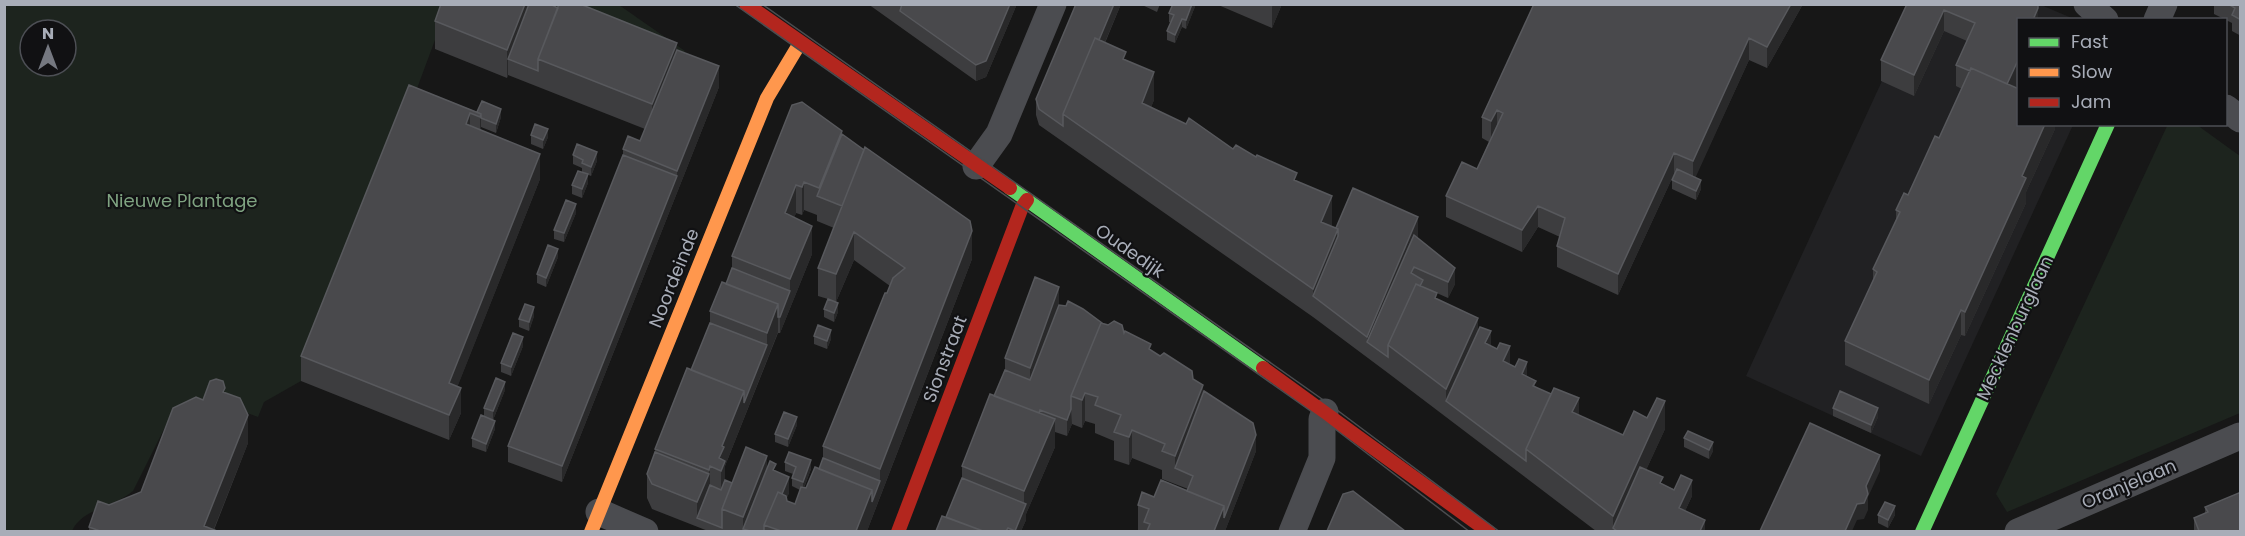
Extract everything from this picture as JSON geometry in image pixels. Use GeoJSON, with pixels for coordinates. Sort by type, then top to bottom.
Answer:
{"type":"FeatureCollection","features":[{"type":"Feature","properties":{"kind":"street","name":"Oudedijk"},"geometry":{"type":"LineString","coordinates":[[746,4],[1027,200],[1489,531]]}},
{"type":"Feature","properties":{"kind":"street"},"geometry":{"type":"LineString","coordinates":[[976,166],[999,134],[1053,4]]}},
{"type":"Feature","properties":{"kind":"street"},"geometry":{"type":"LineString","coordinates":[[2087,4],[2103,18]]}},
{"type":"Feature","properties":{"kind":"street"},"geometry":{"type":"LineString","coordinates":[[2158,18],[2164,4]]}},
{"type":"Feature","properties":{"kind":"street","name":"Noordeinde"},"geometry":{"type":"LineString","coordinates":[[595,522],[767,98],[800,43]]}},
{"type":"Feature","properties":{"kind":"street"},"geometry":{"type":"LineString","coordinates":[[2227,109],[2241,119]]}},
{"type":"Feature","properties":{"kind":"street","name":"Mecklenburglaan"},"geometry":{"type":"LineString","coordinates":[[1922,531],[2107,126]]}},
{"type":"Feature","properties":{"kind":"street","name":"Sionstraat"},"geometry":{"type":"LineString","coordinates":[[898,531],[1022,207],[1027,200]]}},
{"type":"Feature","properties":{"kind":"street"},"geometry":{"type":"LineString","coordinates":[[1292,531],[1322,458],[1322,418],[1325,412]]}},
{"type":"Feature","properties":{"kind":"street","name":"Oranjelaan"},"geometry":{"type":"LineString","coordinates":[[2018,531],[2241,436]]}},
{"type":"Feature","properties":{"kind":"street"},"geometry":{"type":"LineString","coordinates":[[595,522],[645,531]]}},
{"type":"Feature","properties":{"kind":"shaded area"},"geometry":{"type":"Polygon","coordinates":[[[1917,5],[2041,5],[2072,18],[2017,18],[2017,126],[2073,126],[1921,456],[1746,376],[1917,5]]]}},
{"type":"Feature","properties":{"kind":"green space","name":"Nieuwe Plantage"},"geometry":{"type":"Polygon","coordinates":[[[4,5],[448,5],[409,110],[301,381],[264,402],[258,417],[210,399],[167,423],[133,491],[83,517],[72,531],[5,531],[4,5]]]}},
{"type":"Feature","properties":{"kind":"green space"},"geometry":{"type":"Polygon","coordinates":[[[551,5],[619,5],[685,51],[681,58],[551,5]]]}},
{"type":"Feature","properties":{"kind":"green space"},"geometry":{"type":"Polygon","coordinates":[[[2167,126],[2198,126],[2240,156],[2240,413],[2007,512],[1996,494],[2167,126]]]}},
{"type":"Feature","properties":{"kind":"building"},"geometry":{"type":"Polygon","coordinates":[[[441,4],[525,4],[507,50],[435,21],[441,4]]]}},
{"type":"Feature","properties":{"kind":"building"},"geometry":{"type":"Polygon","coordinates":[[[529,4],[550,4],[558,8],[538,59],[538,71],[508,59],[529,4]]]}},
{"type":"Feature","properties":{"kind":"building"},"geometry":{"type":"Polygon","coordinates":[[[559,4],[580,4],[677,43],[652,104],[538,59],[559,4]]]}},
{"type":"Feature","properties":{"kind":"building"},"geometry":{"type":"Polygon","coordinates":[[[902,4],[1010,4],[986,61],[976,65],[900,11],[902,4]]]}},
{"type":"Feature","properties":{"kind":"building"},"geometry":{"type":"Polygon","coordinates":[[[1076,4],[1114,4],[1099,40],[1095,38],[1063,114],[1063,126],[1039,109],[1036,99],[1076,4]]]}},
{"type":"Feature","properties":{"kind":"building"},"geometry":{"type":"Polygon","coordinates":[[[1173,4],[1192,4],[1186,20],[1182,19],[1175,35],[1167,31],[1174,15],[1169,13],[1173,4]]]}},
{"type":"Feature","properties":{"kind":"building"},"geometry":{"type":"Polygon","coordinates":[[[1534,4],[1791,4],[1767,47],[1749,38],[1693,161],[1674,153],[1618,274],[1557,246],[1565,218],[1538,206],[1522,230],[1446,196],[1462,162],[1477,169],[1503,113],[1497,110],[1491,121],[1482,117],[1534,4]]]}},
{"type":"Feature","properties":{"kind":"building"},"geometry":{"type":"Polygon","coordinates":[[[1907,4],[2038,4],[2034,18],[2017,18],[2017,62],[2007,84],[1971,68],[1970,71],[1956,65],[1975,23],[1944,10],[1914,75],[1881,60],[1907,4]]]}},
{"type":"Feature","properties":{"kind":"building"},"geometry":{"type":"Polygon","coordinates":[[[2228,4],[2241,4],[2241,20],[2232,15],[2235,8],[2228,4]]]}},
{"type":"Feature","properties":{"kind":"building"},"geometry":{"type":"Polygon","coordinates":[[[1095,38],[1126,52],[1123,59],[1154,72],[1142,103],[1186,124],[1189,118],[1233,149],[1236,145],[1256,157],[1257,155],[1297,173],[1294,180],[1332,196],[1321,222],[1338,229],[1313,289],[1063,114],[1095,38]]]}},
{"type":"Feature","properties":{"kind":"building"},"geometry":{"type":"Polygon","coordinates":[[[677,50],[719,66],[677,171],[623,149],[628,136],[640,141],[677,50]]]}},
{"type":"Feature","properties":{"kind":"building"},"geometry":{"type":"Polygon","coordinates":[[[1971,68],[2017,88],[2017,126],[2044,126],[2022,176],[2026,178],[1965,312],[1961,310],[1929,380],[1845,341],[1877,272],[1873,269],[1900,212],[1896,210],[1904,193],[1908,195],[1935,136],[1939,138],[1971,68]]]}},
{"type":"Feature","properties":{"kind":"building"},"geometry":{"type":"Polygon","coordinates":[[[409,85],[481,114],[480,117],[470,113],[466,124],[540,154],[449,383],[461,388],[449,415],[301,356],[409,85]]]}},
{"type":"Feature","properties":{"kind":"building"},"geometry":{"type":"Polygon","coordinates":[[[482,101],[501,109],[496,124],[481,118],[481,114],[477,112],[482,101]]]}},
{"type":"Feature","properties":{"kind":"building"},"geometry":{"type":"Polygon","coordinates":[[[802,102],[842,131],[819,188],[804,182],[802,187],[796,185],[785,213],[812,226],[790,279],[732,256],[792,105],[802,102]]]}},
{"type":"Feature","properties":{"kind":"building"},"geometry":{"type":"Polygon","coordinates":[[[535,124],[548,129],[543,140],[531,135],[535,124]]]}},
{"type":"Feature","properties":{"kind":"building"},"geometry":{"type":"Polygon","coordinates":[[[842,134],[864,150],[842,206],[817,196],[842,134]]]}},
{"type":"Feature","properties":{"kind":"building"},"geometry":{"type":"Polygon","coordinates":[[[577,144],[597,152],[591,167],[573,155],[577,144]]]}},
{"type":"Feature","properties":{"kind":"building"},"geometry":{"type":"Polygon","coordinates":[[[865,147],[970,221],[972,231],[880,469],[823,446],[885,293],[893,278],[905,268],[854,232],[836,274],[818,268],[865,147]]]}},
{"type":"Feature","properties":{"kind":"building"},"geometry":{"type":"Polygon","coordinates":[[[623,155],[677,176],[562,466],[508,446],[623,155]]]}},
{"type":"Feature","properties":{"kind":"building"},"geometry":{"type":"Polygon","coordinates":[[[1677,169],[1701,180],[1696,191],[1672,180],[1677,169]]]}},
{"type":"Feature","properties":{"kind":"building"},"geometry":{"type":"Polygon","coordinates":[[[578,171],[588,174],[582,189],[572,185],[578,171]]]}},
{"type":"Feature","properties":{"kind":"building"},"geometry":{"type":"Polygon","coordinates":[[[1353,188],[1418,217],[1367,337],[1313,296],[1338,236],[1336,228],[1353,188]]]}},
{"type":"Feature","properties":{"kind":"building"},"geometry":{"type":"Polygon","coordinates":[[[566,200],[576,204],[564,233],[554,230],[566,200]]]}},
{"type":"Feature","properties":{"kind":"building"},"geometry":{"type":"Polygon","coordinates":[[[1414,235],[1455,268],[1448,282],[1414,267],[1411,273],[1423,280],[1420,286],[1416,284],[1388,345],[1388,357],[1367,342],[1414,235]]]}},
{"type":"Feature","properties":{"kind":"building"},"geometry":{"type":"Polygon","coordinates":[[[548,245],[558,249],[546,278],[537,274],[548,245]]]}},
{"type":"Feature","properties":{"kind":"building"},"geometry":{"type":"Polygon","coordinates":[[[732,268],[790,291],[780,317],[778,317],[778,304],[726,284],[732,268]]]}},
{"type":"Feature","properties":{"kind":"building"},"geometry":{"type":"Polygon","coordinates":[[[1035,277],[1059,287],[1030,368],[1005,358],[1035,277]]]}},
{"type":"Feature","properties":{"kind":"building"},"geometry":{"type":"Polygon","coordinates":[[[722,282],[778,304],[767,333],[710,311],[722,282]]]}},
{"type":"Feature","properties":{"kind":"building"},"geometry":{"type":"Polygon","coordinates":[[[1416,284],[1437,293],[1435,298],[1478,318],[1446,389],[1388,345],[1416,284]]]}},
{"type":"Feature","properties":{"kind":"building"},"geometry":{"type":"Polygon","coordinates":[[[828,299],[838,303],[834,313],[824,309],[828,299]]]}},
{"type":"Feature","properties":{"kind":"building"},"geometry":{"type":"Polygon","coordinates":[[[1068,301],[1102,323],[1071,396],[1071,409],[1067,420],[1040,410],[1039,413],[994,396],[1005,370],[1030,380],[1059,305],[1066,306],[1068,301]]]}},
{"type":"Feature","properties":{"kind":"building"},"geometry":{"type":"Polygon","coordinates":[[[525,304],[534,307],[529,322],[519,319],[525,304]]]}},
{"type":"Feature","properties":{"kind":"building"},"geometry":{"type":"Polygon","coordinates":[[[1114,321],[1122,325],[1124,333],[1125,331],[1151,344],[1149,349],[1160,356],[1164,353],[1192,371],[1193,379],[1203,385],[1175,456],[1162,451],[1165,444],[1132,430],[1129,437],[1114,432],[1121,415],[1095,405],[1098,397],[1085,393],[1082,400],[1071,396],[1101,323],[1108,325],[1114,321]]]}},
{"type":"Feature","properties":{"kind":"building"},"geometry":{"type":"Polygon","coordinates":[[[710,323],[767,345],[744,403],[744,391],[691,370],[710,323]]]}},
{"type":"Feature","properties":{"kind":"building"},"geometry":{"type":"Polygon","coordinates":[[[818,325],[831,330],[827,341],[814,336],[818,325]]]}},
{"type":"Feature","properties":{"kind":"building"},"geometry":{"type":"Polygon","coordinates":[[[1480,327],[1491,331],[1485,343],[1497,349],[1500,343],[1510,346],[1503,361],[1515,367],[1519,359],[1527,362],[1522,374],[1536,381],[1533,386],[1551,394],[1526,449],[1526,461],[1446,401],[1480,327]]]}},
{"type":"Feature","properties":{"kind":"building"},"geometry":{"type":"Polygon","coordinates":[[[513,333],[523,337],[511,367],[501,363],[513,333]]]}},
{"type":"Feature","properties":{"kind":"building"},"geometry":{"type":"Polygon","coordinates":[[[687,368],[744,391],[722,446],[724,447],[719,458],[725,461],[721,471],[710,466],[709,470],[655,449],[687,368]]]}},
{"type":"Feature","properties":{"kind":"building"},"geometry":{"type":"Polygon","coordinates":[[[496,378],[505,382],[493,411],[484,408],[496,378]]]}},
{"type":"Feature","properties":{"kind":"building"},"geometry":{"type":"Polygon","coordinates":[[[216,379],[223,381],[225,388],[223,392],[240,398],[248,415],[204,526],[217,531],[100,531],[89,527],[98,501],[109,505],[141,492],[173,408],[196,397],[203,400],[210,381],[216,379]]]}},
{"type":"Feature","properties":{"kind":"building"},"geometry":{"type":"Polygon","coordinates":[[[1554,388],[1579,398],[1572,412],[1623,435],[1634,411],[1647,418],[1657,398],[1665,401],[1613,516],[1526,449],[1554,388]]]}},
{"type":"Feature","properties":{"kind":"building"},"geometry":{"type":"Polygon","coordinates":[[[1204,391],[1253,423],[1256,435],[1224,518],[1224,506],[1187,491],[1193,476],[1175,468],[1204,391]]]}},
{"type":"Feature","properties":{"kind":"building"},"geometry":{"type":"Polygon","coordinates":[[[1840,391],[1878,408],[1871,425],[1833,408],[1840,391]]]}},
{"type":"Feature","properties":{"kind":"building"},"geometry":{"type":"Polygon","coordinates":[[[990,394],[1055,419],[1024,491],[962,466],[990,394]]]}},
{"type":"Feature","properties":{"kind":"building"},"geometry":{"type":"Polygon","coordinates":[[[784,412],[797,417],[788,439],[775,434],[784,412]]]}},
{"type":"Feature","properties":{"kind":"building"},"geometry":{"type":"Polygon","coordinates":[[[481,415],[495,421],[486,444],[472,438],[481,415]]]}},
{"type":"Feature","properties":{"kind":"building"},"geometry":{"type":"Polygon","coordinates":[[[1810,423],[1880,455],[1866,486],[1868,494],[1864,503],[1857,504],[1845,531],[1760,531],[1810,423]]]}},
{"type":"Feature","properties":{"kind":"building"},"geometry":{"type":"Polygon","coordinates":[[[1688,431],[1713,442],[1709,450],[1684,438],[1688,431]]]}},
{"type":"Feature","properties":{"kind":"building"},"geometry":{"type":"Polygon","coordinates":[[[746,447],[767,456],[743,517],[722,509],[746,447]]]}},
{"type":"Feature","properties":{"kind":"building"},"geometry":{"type":"Polygon","coordinates":[[[655,452],[709,474],[697,502],[652,484],[647,474],[655,452]]]}},
{"type":"Feature","properties":{"kind":"building"},"geometry":{"type":"Polygon","coordinates":[[[789,452],[811,460],[803,482],[792,478],[796,467],[785,462],[789,452]]]}},
{"type":"Feature","properties":{"kind":"building"},"geometry":{"type":"Polygon","coordinates":[[[823,458],[880,481],[872,502],[872,490],[819,469],[823,458]]]}},
{"type":"Feature","properties":{"kind":"building"},"geometry":{"type":"Polygon","coordinates":[[[770,461],[776,464],[773,470],[789,477],[782,494],[778,492],[764,525],[764,531],[743,529],[770,461]]]}},
{"type":"Feature","properties":{"kind":"building"},"geometry":{"type":"Polygon","coordinates":[[[815,467],[872,490],[856,531],[781,531],[764,525],[778,492],[786,496],[787,501],[795,504],[801,487],[806,488],[815,467]]]}},
{"type":"Feature","properties":{"kind":"building"},"geometry":{"type":"Polygon","coordinates":[[[1640,467],[1663,477],[1660,483],[1674,490],[1681,475],[1692,480],[1679,508],[1705,520],[1700,531],[1617,531],[1613,528],[1640,467]]]}},
{"type":"Feature","properties":{"kind":"building"},"geometry":{"type":"Polygon","coordinates":[[[962,478],[1026,504],[1015,531],[1008,528],[1006,531],[983,531],[946,517],[962,478]]]}},
{"type":"Feature","properties":{"kind":"building"},"geometry":{"type":"Polygon","coordinates":[[[725,480],[732,483],[722,509],[722,528],[697,518],[710,485],[721,490],[725,480]]]}},
{"type":"Feature","properties":{"kind":"building"},"geometry":{"type":"Polygon","coordinates":[[[1161,480],[1224,506],[1214,531],[1147,531],[1150,524],[1144,522],[1149,509],[1138,505],[1142,492],[1154,497],[1161,480]]]}},
{"type":"Feature","properties":{"kind":"building"},"geometry":{"type":"Polygon","coordinates":[[[1353,491],[1405,531],[1327,531],[1343,494],[1353,491]]]}},
{"type":"Feature","properties":{"kind":"building"},"geometry":{"type":"Polygon","coordinates":[[[2241,492],[2241,531],[2199,531],[2194,518],[2208,512],[2205,507],[2241,492]]]}},
{"type":"Feature","properties":{"kind":"building"},"geometry":{"type":"Polygon","coordinates":[[[1885,502],[1895,506],[1888,520],[1878,515],[1885,502]]]}},
{"type":"Feature","properties":{"kind":"building"},"geometry":{"type":"Polygon","coordinates":[[[942,516],[983,531],[936,531],[942,516]]]}},
{"type":"Feature","properties":{"kind":"tram line"},"geometry":{"type":"LineString","coordinates":[[734,4],[1322,419],[1470,532]]}},
{"type":"Feature","properties":{"kind":"tram line"},"geometry":{"type":"LineString","coordinates":[[762,4],[1329,404],[1500,532]]}},
{"type":"Feature","properties":{"kind":"traffic: fast"},"geometry":{"type":"LineString","coordinates":[[1922,532],[2107,126]]}},
{"type":"Feature","properties":{"kind":"traffic: fast"},"geometry":{"type":"LineString","coordinates":[[1010,188],[1263,368]]}},
{"type":"Feature","properties":{"kind":"traffic: slow"},"geometry":{"type":"LineString","coordinates":[[591,532],[767,98],[800,43]]}},
{"type":"Feature","properties":{"kind":"traffic: jam"},"geometry":{"type":"LineString","coordinates":[[746,4],[1010,188]]}},
{"type":"Feature","properties":{"kind":"traffic: jam"},"geometry":{"type":"LineString","coordinates":[[898,532],[1022,207],[1027,200]]}},
{"type":"Feature","properties":{"kind":"traffic: jam"},"geometry":{"type":"LineString","coordinates":[[1263,368],[1489,532]]}}]}
